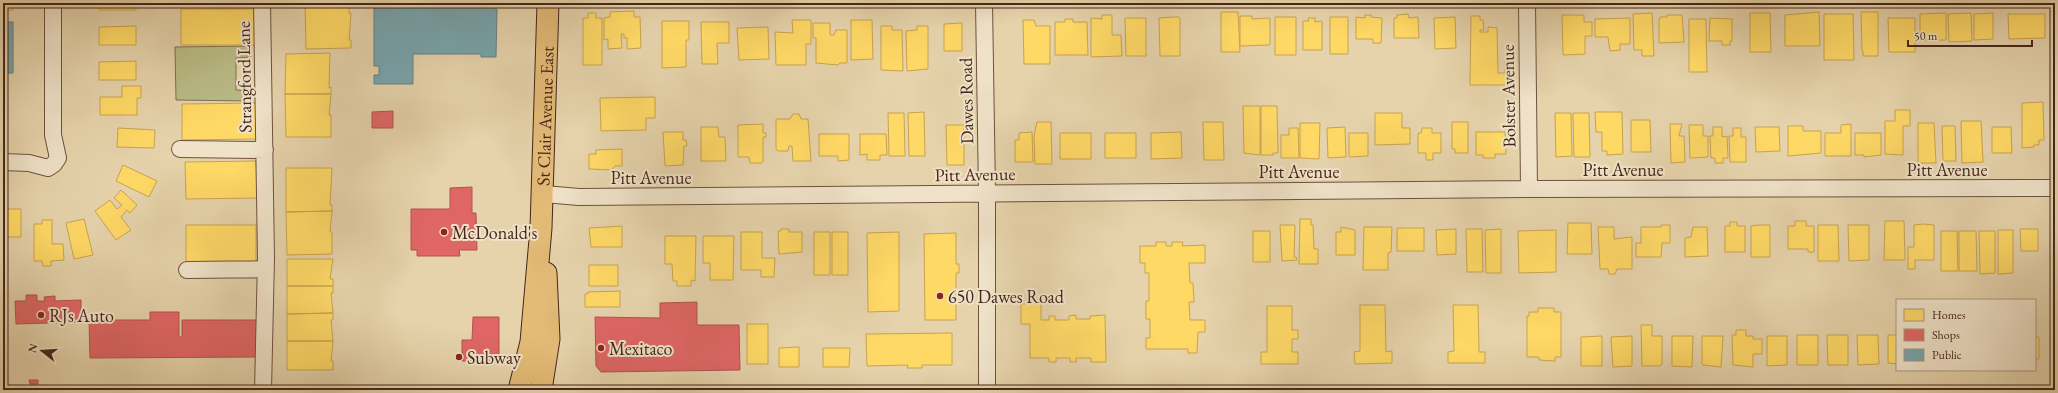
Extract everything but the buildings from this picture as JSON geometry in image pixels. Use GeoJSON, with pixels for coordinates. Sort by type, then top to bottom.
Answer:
{"type":"FeatureCollection","features":[{"type":"Feature","properties":{"kind":"main road","name":"St Clair Avenue East"},"geometry":{"type":"LineString","coordinates":[[519,390],[531,342],[544,194],[548,3]]}},
{"type":"Feature","properties":{"kind":"main road","name":"St Clair Avenue East"},"geometry":{"type":"LineString","coordinates":[[541,228],[548,287],[550,339],[541,390]]}},
{"type":"Feature","properties":{"kind":"street"},"geometry":{"type":"LineString","coordinates":[[3,162],[29,163],[48,168],[54,164],[58,158],[53,135],[53,3]]}},
{"type":"Feature","properties":{"kind":"street","name":"Strangford Lane"},"geometry":{"type":"LineString","coordinates":[[262,3],[266,269],[264,390]]}},
{"type":"Feature","properties":{"kind":"street","name":"Dawes Road"},"geometry":{"type":"LineString","coordinates":[[984,3],[987,193],[987,390]]}},
{"type":"Feature","properties":{"kind":"street","name":"Bolster Avenue"},"geometry":{"type":"LineString","coordinates":[[1527,3],[1529,189]]}},
{"type":"Feature","properties":{"kind":"street","name":"Strangford Lane"},"geometry":{"type":"LineString","coordinates":[[180,149],[265,150]]}},
{"type":"Feature","properties":{"kind":"street","name":"Pitt Avenue"},"geometry":{"type":"LineString","coordinates":[[544,194],[587,197],[1529,189],[2055,188]]}},
{"type":"Feature","properties":{"kind":"street"},"geometry":{"type":"LineString","coordinates":[[187,270],[266,269]]}},
{"type":"Feature","properties":{"kind":"green space"},"geometry":{"type":"Polygon","coordinates":[[[250,46],[251,57],[236,58],[236,90],[251,91],[251,101],[176,100],[175,47],[250,46]]]}},
{"type":"Feature","properties":{"kind":"place","name":"McDonald's"},"geometry":{"type":"Point","coordinates":[444,232]}},
{"type":"Feature","properties":{"kind":"place","name":"650 Dawes Road"},"geometry":{"type":"Point","coordinates":[940,296]}},
{"type":"Feature","properties":{"kind":"place","name":"RJs Auto"},"geometry":{"type":"Point","coordinates":[41,315]}},
{"type":"Feature","properties":{"kind":"place","name":"Mexitaco"},"geometry":{"type":"Point","coordinates":[601,348]}},
{"type":"Feature","properties":{"kind":"place","name":"Subway"},"geometry":{"type":"Point","coordinates":[459,357]}}]}
